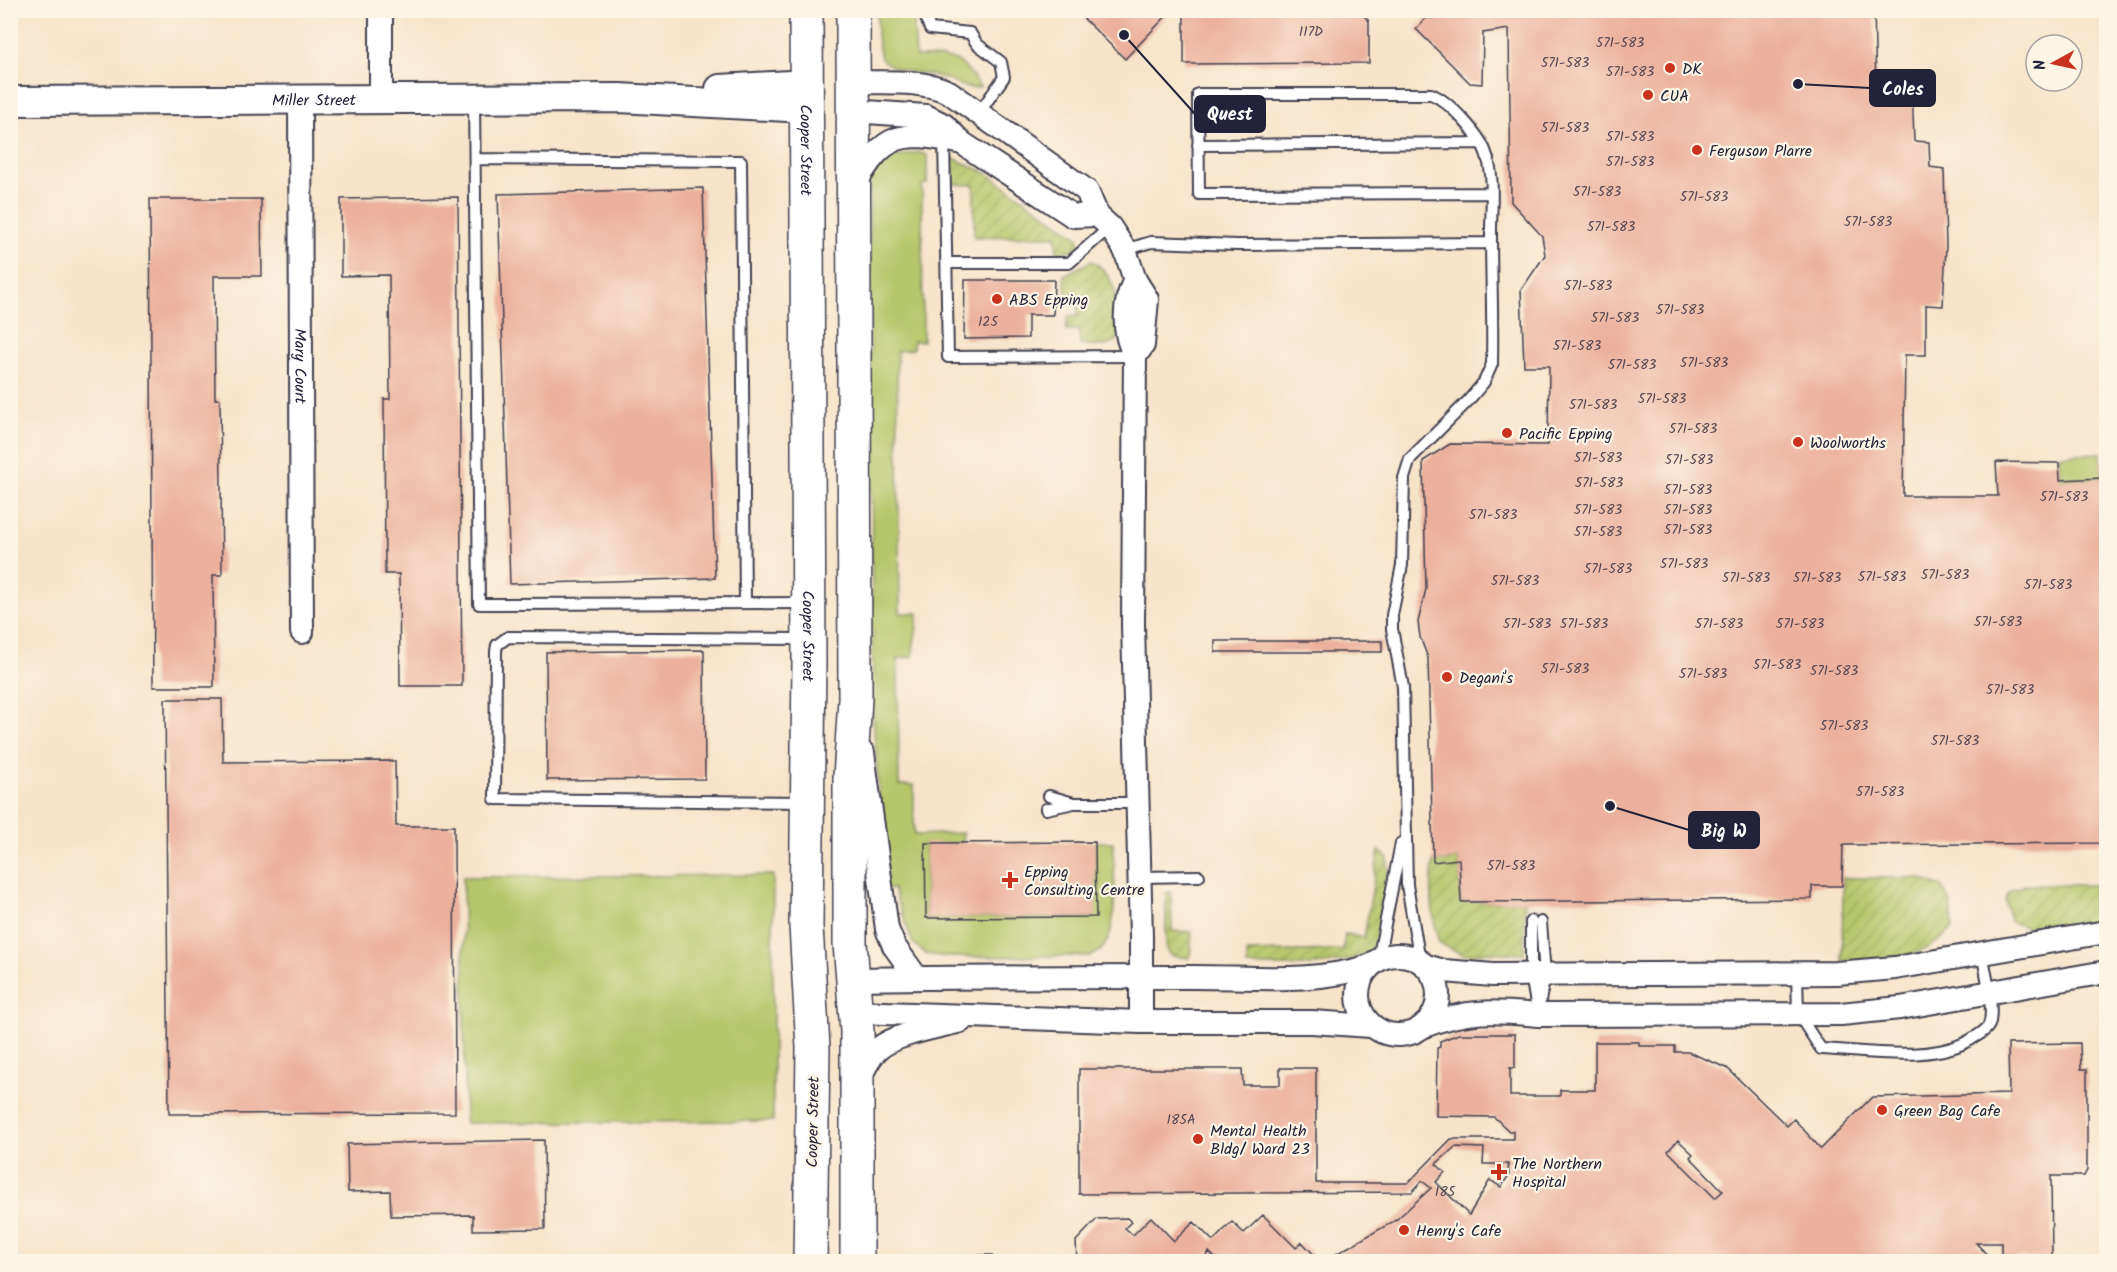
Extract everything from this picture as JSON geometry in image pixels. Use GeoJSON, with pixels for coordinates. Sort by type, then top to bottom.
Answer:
{"type":"FeatureCollection","features":[{"type":"Feature","properties":{"kind":"main road","name":"Cooper Street"},"geometry":{"type":"LineString","coordinates":[[806,10],[808,980],[812,1012],[810,1262]]}},
{"type":"Feature","properties":{"kind":"main road"},"geometry":{"type":"LineString","coordinates":[[853,10],[855,699],[850,778],[850,943],[856,1012],[857,1262]]}},
{"type":"Feature","properties":{"kind":"main road"},"geometry":{"type":"LineString","coordinates":[[807,96],[853,97]]}},
{"type":"Feature","properties":{"kind":"main road"},"geometry":{"type":"LineString","coordinates":[[808,980],[853,979]]}},
{"type":"Feature","properties":{"kind":"main road"},"geometry":{"type":"LineString","coordinates":[[812,1012],[856,1012]]}},
{"type":"Feature","properties":{"kind":"street"},"geometry":{"type":"LineString","coordinates":[[381,10],[381,98]]}},
{"type":"Feature","properties":{"kind":"street"},"geometry":{"type":"LineString","coordinates":[[853,97],[934,86],[979,112],[1087,191],[1103,221],[1125,250],[1135,280],[1126,297],[1128,343],[1135,356],[1133,624],[1136,803],[1140,877],[1141,1022]]}},
{"type":"Feature","properties":{"kind":"street","name":"Miller Street"},"geometry":{"type":"LineString","coordinates":[[10,101],[807,96]]}},
{"type":"Feature","properties":{"kind":"street"},"geometry":{"type":"LineString","coordinates":[[853,97],[926,116],[950,136],[1073,216],[1103,221]]}},
{"type":"Feature","properties":{"kind":"street","name":"Mary Court"},"geometry":{"type":"LineString","coordinates":[[300,99],[302,632]]}},
{"type":"Feature","properties":{"kind":"street"},"geometry":{"type":"LineString","coordinates":[[853,188],[871,156],[886,143],[915,135],[950,136]]}},
{"type":"Feature","properties":{"kind":"street"},"geometry":{"type":"LineString","coordinates":[[855,699],[882,905],[894,946],[917,978]]}},
{"type":"Feature","properties":{"kind":"street"},"geometry":{"type":"LineString","coordinates":[[853,979],[1141,977],[1292,980],[1345,974],[1399,955],[1444,971],[1538,975],[1797,973],[1895,968],[2106,932]]}},
{"type":"Feature","properties":{"kind":"street"},"geometry":{"type":"LineString","coordinates":[[1371,1026],[1359,1007],[1357,996],[1363,975],[1374,963]]}},
{"type":"Feature","properties":{"kind":"street"},"geometry":{"type":"LineString","coordinates":[[1423,964],[1434,977],[1437,1003],[1433,1016],[1424,1026]]}},
{"type":"Feature","properties":{"kind":"street"},"geometry":{"type":"LineString","coordinates":[[856,1012],[1141,1022],[1312,1022],[1371,1026],[1387,1034],[1398,1036],[1409,1034],[1447,1017],[1493,1010],[1538,1015],[1841,1014],[1900,1008],[2106,972]]}},
{"type":"Feature","properties":{"kind":"street"},"geometry":{"type":"LineString","coordinates":[[856,1085],[869,1059],[889,1042],[980,1015]]}},
{"type":"Feature","properties":{"kind":"lane"},"geometry":{"type":"LineString","coordinates":[[923,10],[930,29],[970,33],[977,44],[1001,62],[1004,76],[979,112]]}},
{"type":"Feature","properties":{"kind":"lane"},"geometry":{"type":"LineString","coordinates":[[1423,964],[1407,885],[1403,687],[1392,615],[1402,565],[1404,478],[1410,459],[1468,402],[1490,372],[1493,353],[1490,193],[1489,162],[1481,143],[1460,116],[1438,97],[1431,94],[1198,94],[1198,194],[1490,193]]}},
{"type":"Feature","properties":{"kind":"lane"},"geometry":{"type":"LineString","coordinates":[[474,99],[479,604],[808,603]]}},
{"type":"Feature","properties":{"kind":"lane"},"geometry":{"type":"LineString","coordinates":[[950,136],[947,263],[948,357],[1135,356]]}},
{"type":"Feature","properties":{"kind":"lane"},"geometry":{"type":"LineString","coordinates":[[1198,145],[1481,143]]}},
{"type":"Feature","properties":{"kind":"lane"},"geometry":{"type":"LineString","coordinates":[[476,159],[741,161],[746,603]]}},
{"type":"Feature","properties":{"kind":"lane"},"geometry":{"type":"LineString","coordinates":[[947,263],[1068,263],[1103,221]]}},
{"type":"Feature","properties":{"kind":"lane"},"geometry":{"type":"LineString","coordinates":[[1125,250],[1150,242],[1237,245],[1491,243]]}},
{"type":"Feature","properties":{"kind":"lane"},"geometry":{"type":"LineString","coordinates":[[807,802],[495,799],[496,651],[497,645],[508,637],[809,639]]}},
{"type":"Feature","properties":{"kind":"lane"},"geometry":{"type":"LineString","coordinates":[[1049,796],[1074,803]]}},
{"type":"Feature","properties":{"kind":"lane"},"geometry":{"type":"LineString","coordinates":[[1046,809],[1074,803],[1136,803]]}},
{"type":"Feature","properties":{"kind":"lane"},"geometry":{"type":"LineString","coordinates":[[1374,963],[1404,825]]}},
{"type":"Feature","properties":{"kind":"lane"},"geometry":{"type":"LineString","coordinates":[[1140,877],[1199,876]]}},
{"type":"Feature","properties":{"kind":"lane"},"geometry":{"type":"LineString","coordinates":[[1536,921],[1538,1015]]}},
{"type":"Feature","properties":{"kind":"lane"},"geometry":{"type":"LineString","coordinates":[[1797,973],[1798,1014],[1821,1049],[1927,1053],[1949,1050],[1968,1042],[1986,1030],[1989,1024],[1989,992],[1982,952]]}},
{"type":"Feature","properties":{"kind":"green space"},"geometry":{"type":"Polygon","coordinates":[[[877,11],[913,11],[916,57],[954,60],[966,69],[980,87],[964,87],[940,77],[902,70],[881,59],[877,36],[877,11]]]}},
{"type":"Feature","properties":{"kind":"green space"},"geometry":{"type":"Polygon","coordinates":[[[918,152],[927,155],[927,184],[922,185],[923,341],[913,341],[913,349],[897,351],[900,613],[918,613],[913,657],[898,658],[899,785],[914,785],[914,835],[963,833],[962,843],[925,844],[926,918],[1095,917],[1095,842],[1113,842],[1115,888],[1112,924],[1108,939],[1101,950],[1090,956],[947,957],[926,954],[913,943],[893,889],[886,889],[873,717],[869,180],[880,161],[918,152]]]}},
{"type":"Feature","properties":{"kind":"green space"},"geometry":{"type":"Polygon","coordinates":[[[953,158],[985,172],[1078,237],[1080,244],[1075,249],[1057,253],[1056,236],[974,237],[974,185],[949,184],[949,162],[953,158]]]}},
{"type":"Feature","properties":{"kind":"green space"},"geometry":{"type":"Polygon","coordinates":[[[1091,261],[1108,275],[1118,306],[1118,340],[1105,346],[1080,345],[1080,330],[1066,330],[1068,316],[1078,316],[1078,296],[1066,296],[1064,275],[1091,261]]]}},
{"type":"Feature","properties":{"kind":"green space"},"geometry":{"type":"Polygon","coordinates":[[[2101,453],[2102,478],[2060,480],[2059,455],[2101,453]]]}},
{"type":"Feature","properties":{"kind":"green space"},"geometry":{"type":"Polygon","coordinates":[[[1379,850],[1388,858],[1387,907],[1381,936],[1373,948],[1359,956],[1321,964],[1247,966],[1247,952],[1343,950],[1345,934],[1364,938],[1379,850]]]}},
{"type":"Feature","properties":{"kind":"green space"},"geometry":{"type":"Polygon","coordinates":[[[1459,859],[1461,902],[1525,901],[1524,954],[1488,952],[1464,955],[1439,943],[1432,903],[1433,862],[1459,859]]]}},
{"type":"Feature","properties":{"kind":"green space"},"geometry":{"type":"Polygon","coordinates":[[[773,875],[773,1121],[465,1123],[463,877],[773,875]]]}},
{"type":"Feature","properties":{"kind":"green space"},"geometry":{"type":"Polygon","coordinates":[[[1843,878],[1919,878],[1942,887],[1951,903],[1953,928],[1928,948],[1902,957],[1842,961],[1843,878]]]}},
{"type":"Feature","properties":{"kind":"green space"},"geometry":{"type":"Polygon","coordinates":[[[2025,885],[2106,885],[2106,922],[2030,929],[2010,921],[2005,900],[2010,891],[2025,885]]]}},
{"type":"Feature","properties":{"kind":"green space"},"geometry":{"type":"Polygon","coordinates":[[[1171,892],[1172,931],[1192,932],[1190,958],[1172,956],[1166,949],[1166,893],[1171,892]]]}},
{"type":"Feature","properties":{"kind":"building"},"geometry":{"type":"Polygon","coordinates":[[[1075,10],[1172,10],[1125,59],[1075,10]]]}},
{"type":"Feature","properties":{"kind":"building"},"geometry":{"type":"Polygon","coordinates":[[[1184,10],[1358,10],[1369,21],[1369,63],[1184,64],[1184,10]]]}},
{"type":"Feature","properties":{"kind":"building"},"geometry":{"type":"Polygon","coordinates":[[[1442,10],[1874,10],[1876,86],[1912,84],[1914,141],[1929,142],[1930,167],[1944,169],[1946,246],[1943,306],[1926,305],[1926,355],[1905,355],[1903,496],[1998,496],[1996,462],[2059,463],[2060,480],[2102,478],[2101,461],[2106,461],[2106,843],[1843,845],[1842,886],[1812,886],[1812,899],[1461,902],[1459,859],[1433,862],[1428,658],[1420,637],[1418,622],[1426,589],[1423,461],[1450,444],[1548,445],[1549,366],[1524,366],[1521,290],[1545,255],[1542,236],[1511,202],[1509,29],[1483,33],[1482,84],[1470,83],[1416,29],[1426,18],[1442,17],[1442,10]]]}},
{"type":"Feature","properties":{"kind":"building"},"geometry":{"type":"Polygon","coordinates":[[[703,188],[715,578],[510,584],[498,194],[703,188]]]}},
{"type":"Feature","properties":{"kind":"building"},"geometry":{"type":"Polygon","coordinates":[[[458,197],[462,686],[400,686],[399,574],[385,574],[384,399],[390,399],[389,275],[341,276],[341,199],[458,197]]]}},
{"type":"Feature","properties":{"kind":"building"},"geometry":{"type":"Polygon","coordinates":[[[150,199],[261,199],[262,276],[214,276],[215,399],[220,399],[222,575],[213,575],[214,687],[153,687],[150,199]]]}},
{"type":"Feature","properties":{"kind":"building"},"geometry":{"type":"Polygon","coordinates":[[[965,280],[1054,280],[1053,315],[1028,315],[1028,338],[964,339],[965,280]]]}},
{"type":"Feature","properties":{"kind":"building"},"geometry":{"type":"Polygon","coordinates":[[[1215,641],[1382,641],[1382,652],[1215,652],[1215,641]]]}},
{"type":"Feature","properties":{"kind":"building"},"geometry":{"type":"Polygon","coordinates":[[[704,650],[705,779],[547,780],[546,652],[704,650]]]}},
{"type":"Feature","properties":{"kind":"building"},"geometry":{"type":"Polygon","coordinates":[[[165,699],[222,699],[223,762],[395,761],[396,826],[454,826],[455,1113],[169,1114],[165,699]]]}},
{"type":"Feature","properties":{"kind":"building","name":"Epping Consulting Centre"},"geometry":{"type":"Polygon","coordinates":[[[1095,842],[1096,917],[926,918],[925,843],[1095,842]]]}},
{"type":"Feature","properties":{"kind":"building"},"geometry":{"type":"Polygon","coordinates":[[[1459,1034],[1515,1034],[1515,1068],[1510,1068],[1510,1096],[1560,1096],[1560,1090],[1595,1090],[1595,1042],[1639,1042],[1639,1046],[1675,1046],[1675,1052],[1688,1052],[1727,1068],[1787,1126],[1794,1119],[1821,1149],[1872,1097],[2009,1094],[2008,1044],[2080,1043],[2081,1069],[2087,1069],[2087,1170],[2084,1176],[2051,1176],[2052,1258],[2001,1258],[2001,1243],[1976,1243],[1994,1262],[1322,1262],[1396,1220],[1431,1188],[1422,1181],[1412,1192],[1079,1194],[1079,1069],[1242,1069],[1243,1085],[1280,1085],[1280,1068],[1316,1068],[1316,1183],[1408,1183],[1451,1139],[1513,1139],[1513,1131],[1509,1131],[1494,1117],[1436,1116],[1437,1048],[1440,1047],[1440,1041],[1459,1034]],[[1678,1140],[1668,1151],[1715,1198],[1723,1191],[1690,1157],[1693,1154],[1678,1140]],[[1455,1147],[1436,1164],[1445,1172],[1436,1182],[1469,1215],[1490,1180],[1501,1187],[1509,1175],[1508,1164],[1483,1164],[1484,1148],[1455,1147]]]}},
{"type":"Feature","properties":{"kind":"building"},"geometry":{"type":"Polygon","coordinates":[[[544,1140],[545,1229],[473,1230],[473,1215],[391,1216],[390,1191],[348,1192],[347,1144],[544,1140]]]}},
{"type":"Feature","properties":{"kind":"building"},"geometry":{"type":"Polygon","coordinates":[[[1263,1215],[1296,1248],[1302,1242],[1321,1262],[1219,1262],[1209,1252],[1202,1262],[1077,1262],[1076,1241],[1097,1219],[1127,1218],[1131,1222],[1125,1228],[1133,1235],[1151,1217],[1174,1241],[1194,1222],[1213,1241],[1232,1222],[1244,1233],[1263,1215]]]}},
{"type":"Feature","properties":{"kind":"building"},"geometry":{"type":"Polygon","coordinates":[[[964,1255],[992,1255],[992,1262],[965,1262],[964,1255]]]}},
{"type":"Feature","properties":{"kind":"place","name":"Quest"},"geometry":{"type":"Point","coordinates":[1124,35]}},
{"type":"Feature","properties":{"kind":"place","name":"DK"},"geometry":{"type":"Point","coordinates":[1670,68]}},
{"type":"Feature","properties":{"kind":"place","name":"Coles"},"geometry":{"type":"Point","coordinates":[1798,84]}},
{"type":"Feature","properties":{"kind":"place","name":"CUA"},"geometry":{"type":"Point","coordinates":[1648,95]}},
{"type":"Feature","properties":{"kind":"place","name":"Ferguson Plarre"},"geometry":{"type":"Point","coordinates":[1697,150]}},
{"type":"Feature","properties":{"kind":"place","name":"ABS Epping"},"geometry":{"type":"Point","coordinates":[997,299]}},
{"type":"Feature","properties":{"kind":"place","name":"Pacific Epping"},"geometry":{"type":"Point","coordinates":[1507,433]}},
{"type":"Feature","properties":{"kind":"place","name":"Woolworths"},"geometry":{"type":"Point","coordinates":[1798,442]}},
{"type":"Feature","properties":{"kind":"place","name":"Degani's"},"geometry":{"type":"Point","coordinates":[1447,677]}},
{"type":"Feature","properties":{"kind":"place","name":"Big W"},"geometry":{"type":"Point","coordinates":[1610,806]}},
{"type":"Feature","properties":{"kind":"place","name":"Epping Consulting Centre"},"geometry":{"type":"Point","coordinates":[1010,880]}},
{"type":"Feature","properties":{"kind":"place","name":"Green Bag Cafe"},"geometry":{"type":"Point","coordinates":[1882,1110]}},
{"type":"Feature","properties":{"kind":"place","name":"Mental Health Bldg/ Ward 23"},"geometry":{"type":"Point","coordinates":[1198,1139]}},
{"type":"Feature","properties":{"kind":"place","name":"The Northern Hospital"},"geometry":{"type":"Point","coordinates":[1499,1172]}},
{"type":"Feature","properties":{"kind":"place","name":"Henry's Cafe"},"geometry":{"type":"Point","coordinates":[1404,1230]}}]}
